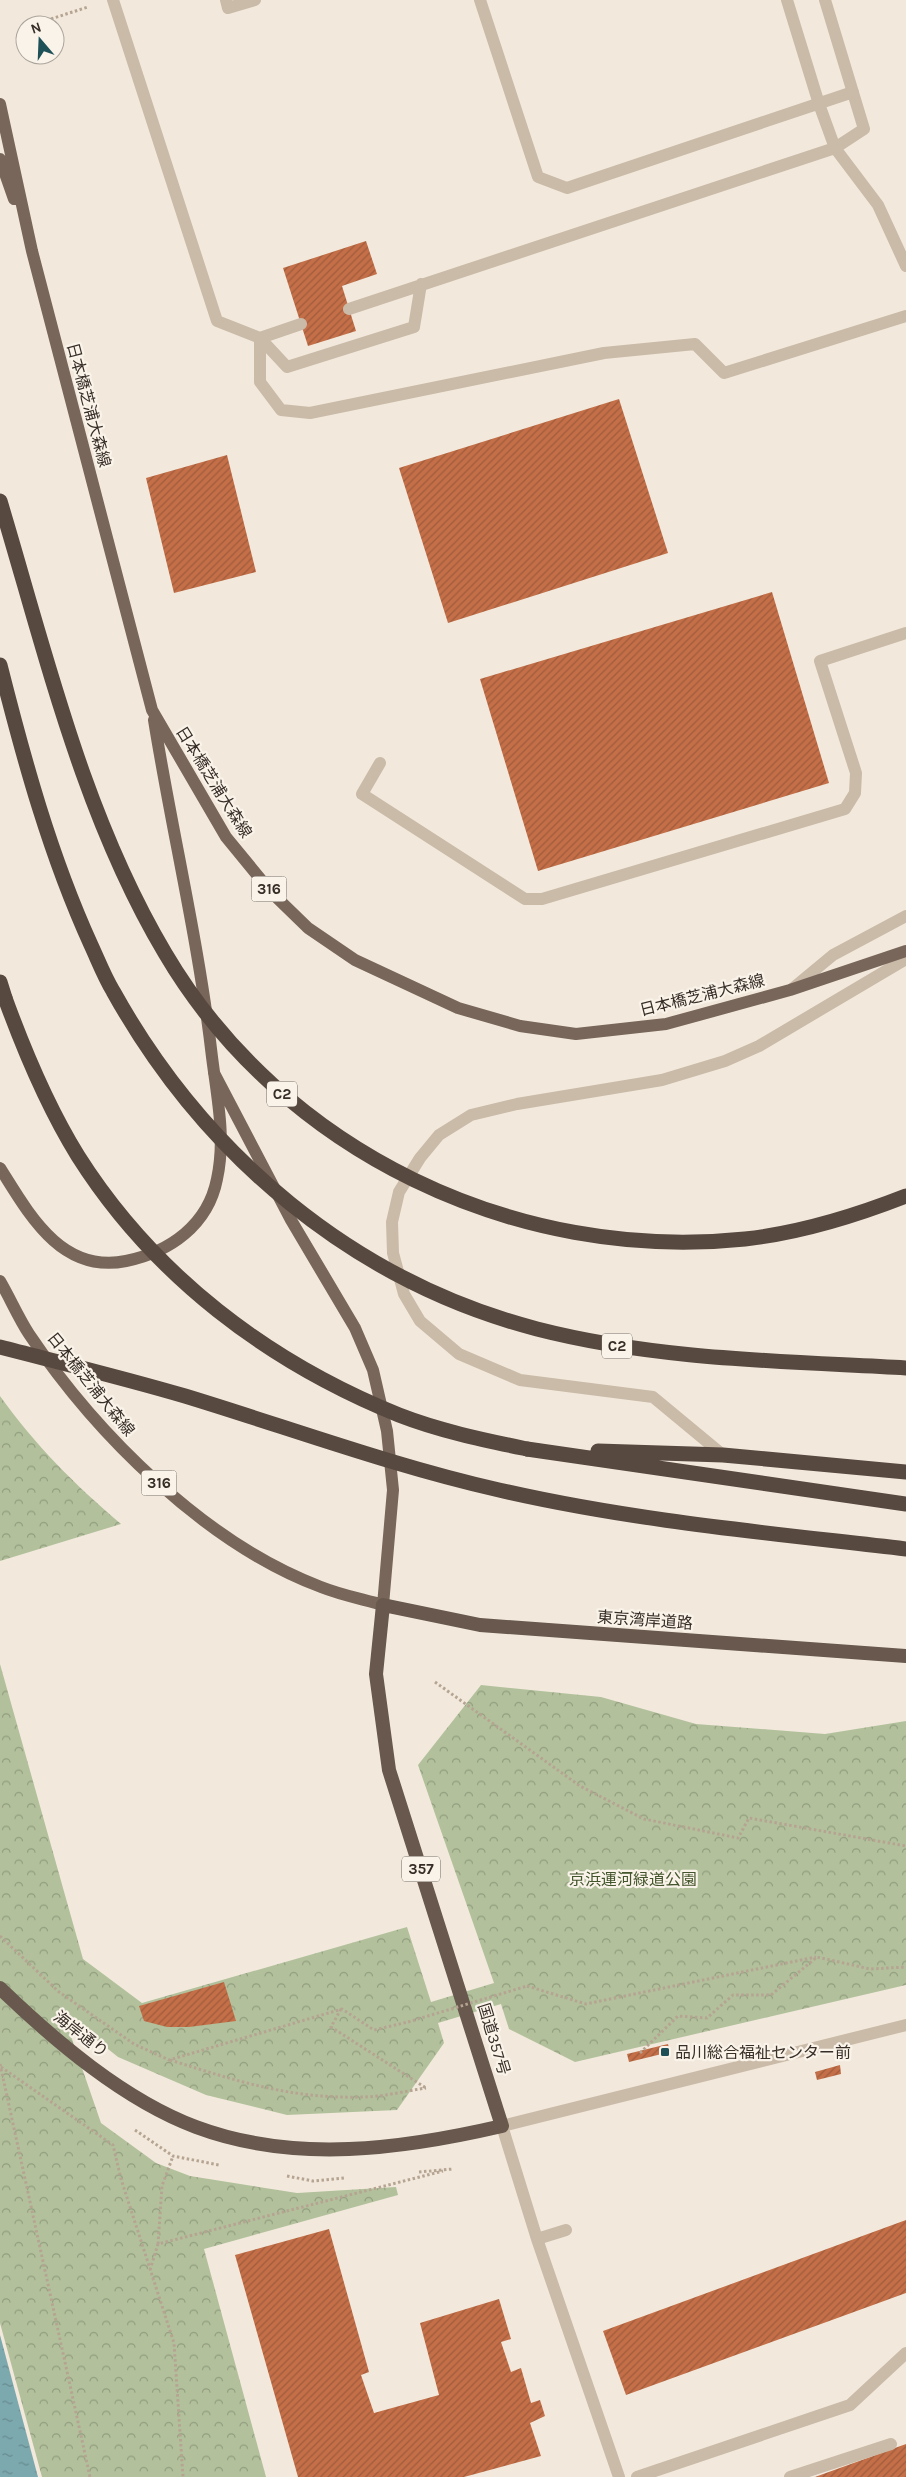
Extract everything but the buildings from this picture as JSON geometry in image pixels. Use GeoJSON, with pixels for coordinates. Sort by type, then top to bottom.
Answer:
{"type":"FeatureCollection","features":[{"type":"Feature","properties":{"kind":"highway","name":"C2"},"geometry":{"type":"LineString","coordinates":[[0,501],[84,773],[110,843],[135,898],[166,955],[203,1008],[244,1056],[291,1102],[343,1141],[395,1172],[450,1197],[504,1217],[563,1231],[626,1239],[684,1242],[746,1239],[813,1226],[875,1208],[906,1196]]}},
{"type":"Feature","properties":{"kind":"highway","name":"C2"},"geometry":{"type":"LineString","coordinates":[[0,664],[54,853],[80,921],[111,989],[149,1051],[189,1105],[236,1157],[289,1205],[347,1246],[405,1278],[472,1307],[536,1328],[612,1345],[691,1356],[906,1368]]}},
{"type":"Feature","properties":{"kind":"highway"},"geometry":{"type":"LineString","coordinates":[[0,982],[24,1051],[49,1104],[78,1156],[112,1203],[150,1249],[192,1291],[240,1328],[290,1362],[345,1391],[401,1415],[462,1435],[527,1449],[906,1504]]}},
{"type":"Feature","properties":{"kind":"highway"},"geometry":{"type":"LineString","coordinates":[[0,1348],[147,1385],[429,1472],[498,1490],[644,1518],[906,1549]]}},
{"type":"Feature","properties":{"kind":"highway"},"geometry":{"type":"LineString","coordinates":[[527,1449],[724,1455],[906,1472]]}},
{"type":"Feature","properties":{"kind":"highway","name":"東京湾岸道路"},"geometry":{"type":"LineString","coordinates":[[383,1605],[480,1625],[906,1656]]}},
{"type":"Feature","properties":{"kind":"highway","name":"国道357号"},"geometry":{"type":"LineString","coordinates":[[383,1605],[376,1674],[389,1770],[502,2126]]}},
{"type":"Feature","properties":{"kind":"highway","name":"海岸通り"},"geometry":{"type":"LineString","coordinates":[[0,1988],[24,2011],[88,2064],[145,2102],[196,2127],[240,2140],[290,2147],[349,2150],[443,2140],[502,2126]]}},
{"type":"Feature","properties":{"kind":"main road","name":"日本橋芝浦大森線"},"geometry":{"type":"LineString","coordinates":[[0,104],[32,251],[152,710],[226,837],[272,893],[308,928],[355,960],[404,985],[458,1008],[520,1026],[576,1034],[666,1024],[790,990],[906,952]]}},
{"type":"Feature","properties":{"kind":"main road"},"geometry":{"type":"LineString","coordinates":[[0,159],[32,251]]}},
{"type":"Feature","properties":{"kind":"main road"},"geometry":{"type":"LineString","coordinates":[[0,1168],[30,1214],[52,1241],[81,1257],[112,1264],[148,1256],[179,1240],[204,1213],[217,1180],[222,1140],[204,984],[168,812],[152,710]]}},
{"type":"Feature","properties":{"kind":"main road"},"geometry":{"type":"LineString","coordinates":[[214,1073],[291,1220],[355,1328],[373,1370],[388,1431],[393,1490],[383,1605]]}},
{"type":"Feature","properties":{"kind":"main road","name":"日本橋芝浦大森線"},"geometry":{"type":"LineString","coordinates":[[0,1281],[28,1333],[76,1398],[130,1458],[170,1492],[214,1527],[263,1559],[320,1587],[383,1605]]}},
{"type":"Feature","properties":{"kind":"street"},"geometry":{"type":"LineString","coordinates":[[113,0],[217,321],[260,338],[287,367],[414,327],[421,284]]}},
{"type":"Feature","properties":{"kind":"street"},"geometry":{"type":"LineString","coordinates":[[226,0],[228,8],[255,0]]}},
{"type":"Feature","properties":{"kind":"street"},"geometry":{"type":"LineString","coordinates":[[480,0],[538,177],[567,188],[853,92]]}},
{"type":"Feature","properties":{"kind":"street"},"geometry":{"type":"LineString","coordinates":[[787,0],[819,104],[835,148],[878,205],[906,266]]}},
{"type":"Feature","properties":{"kind":"street"},"geometry":{"type":"LineString","coordinates":[[349,309],[835,148],[864,128],[825,0]]}},
{"type":"Feature","properties":{"kind":"street"},"geometry":{"type":"LineString","coordinates":[[260,338],[260,382],[281,410],[310,413],[613,352],[695,344],[724,373],[906,316]]}},
{"type":"Feature","properties":{"kind":"street"},"geometry":{"type":"LineString","coordinates":[[260,338],[301,324]]}},
{"type":"Feature","properties":{"kind":"street"},"geometry":{"type":"LineString","coordinates":[[380,763],[362,794],[525,899],[542,900],[845,808],[855,793],[856,773],[820,661],[906,633]]}},
{"type":"Feature","properties":{"kind":"street"},"geometry":{"type":"LineString","coordinates":[[790,990],[833,955],[906,916]]}},
{"type":"Feature","properties":{"kind":"street"},"geometry":{"type":"LineString","coordinates":[[724,1455],[653,1397],[520,1380],[459,1354],[420,1321],[404,1294],[393,1253],[392,1222],[399,1192],[420,1158],[439,1135],[471,1115],[517,1104],[662,1080],[725,1061],[758,1046],[906,959]]}},
{"type":"Feature","properties":{"kind":"street"},"geometry":{"type":"LineString","coordinates":[[619,2477],[537,2239],[502,2126],[906,2025]]}},
{"type":"Feature","properties":{"kind":"street"},"geometry":{"type":"LineString","coordinates":[[537,2239],[566,2230]]}},
{"type":"Feature","properties":{"kind":"street"},"geometry":{"type":"LineString","coordinates":[[637,2477],[850,2405],[906,2353]]}},
{"type":"Feature","properties":{"kind":"street"},"geometry":{"type":"LineString","coordinates":[[790,2477],[891,2444]]}},
{"type":"Feature","properties":{"kind":"path"},"geometry":{"type":"LineString","coordinates":[[64,15],[93,6]]}},
{"type":"Feature","properties":{"kind":"path"},"geometry":{"type":"LineString","coordinates":[[435,1682],[580,1786],[644,1819],[738,1838],[749,1818],[906,1846]]}},
{"type":"Feature","properties":{"kind":"path"},"geometry":{"type":"LineString","coordinates":[[0,1936],[59,1992],[134,2044],[169,2060],[243,2083],[293,2094],[363,2098],[426,2088],[331,2027],[342,2009]]}},
{"type":"Feature","properties":{"kind":"path"},"geometry":{"type":"LineString","coordinates":[[169,2060],[342,2009],[374,2030],[408,2022],[527,1986],[586,2004],[817,1956],[870,1969],[906,1967]]}},
{"type":"Feature","properties":{"kind":"path"},"geometry":{"type":"LineString","coordinates":[[640,2053],[678,2016],[706,2018],[733,1995],[771,1995],[817,1956]]}},
{"type":"Feature","properties":{"kind":"path"},"geometry":{"type":"LineString","coordinates":[[0,2065],[113,2145],[121,2179],[149,2270],[174,2343],[183,2477]]}},
{"type":"Feature","properties":{"kind":"path"},"geometry":{"type":"LineString","coordinates":[[0,2065],[90,2477]]}},
{"type":"Feature","properties":{"kind":"path"},"geometry":{"type":"LineString","coordinates":[[149,2270],[158,2244],[162,2186],[173,2156]]}},
{"type":"Feature","properties":{"kind":"path"},"geometry":{"type":"LineString","coordinates":[[158,2244],[453,2169]]}},
{"type":"Feature","properties":{"kind":"green space"},"geometry":{"type":"Polygon","coordinates":[[[0,1396],[56,1464],[121,1524],[0,1561],[0,1396]]]}},
{"type":"Feature","properties":{"kind":"green space","name":"京浜運河緑道公園"},"geometry":{"type":"Polygon","coordinates":[[[0,1664],[83,1959],[142,2003],[407,1927],[431,2002],[494,1983],[418,1765],[481,1685],[601,1697],[696,1724],[825,1734],[906,1721],[906,1985],[575,2062],[509,2029],[501,2004],[438,2023],[444,2043],[397,2110],[287,2115],[206,2095],[118,2057],[63,2013],[101,2123],[156,2163],[190,2176],[297,2193],[396,2187],[398,2195],[204,2249],[266,2477],[42,2477],[0,2323],[0,1664]]]}},
{"type":"Feature","properties":{"kind":"water"},"geometry":{"type":"Polygon","coordinates":[[[0,2335],[38,2477],[0,2477],[0,2335]]]}},
{"type":"Feature","properties":{"kind":"place","name":"品川総合福祉センター前"},"geometry":{"type":"Point","coordinates":[665,2052]}}]}
